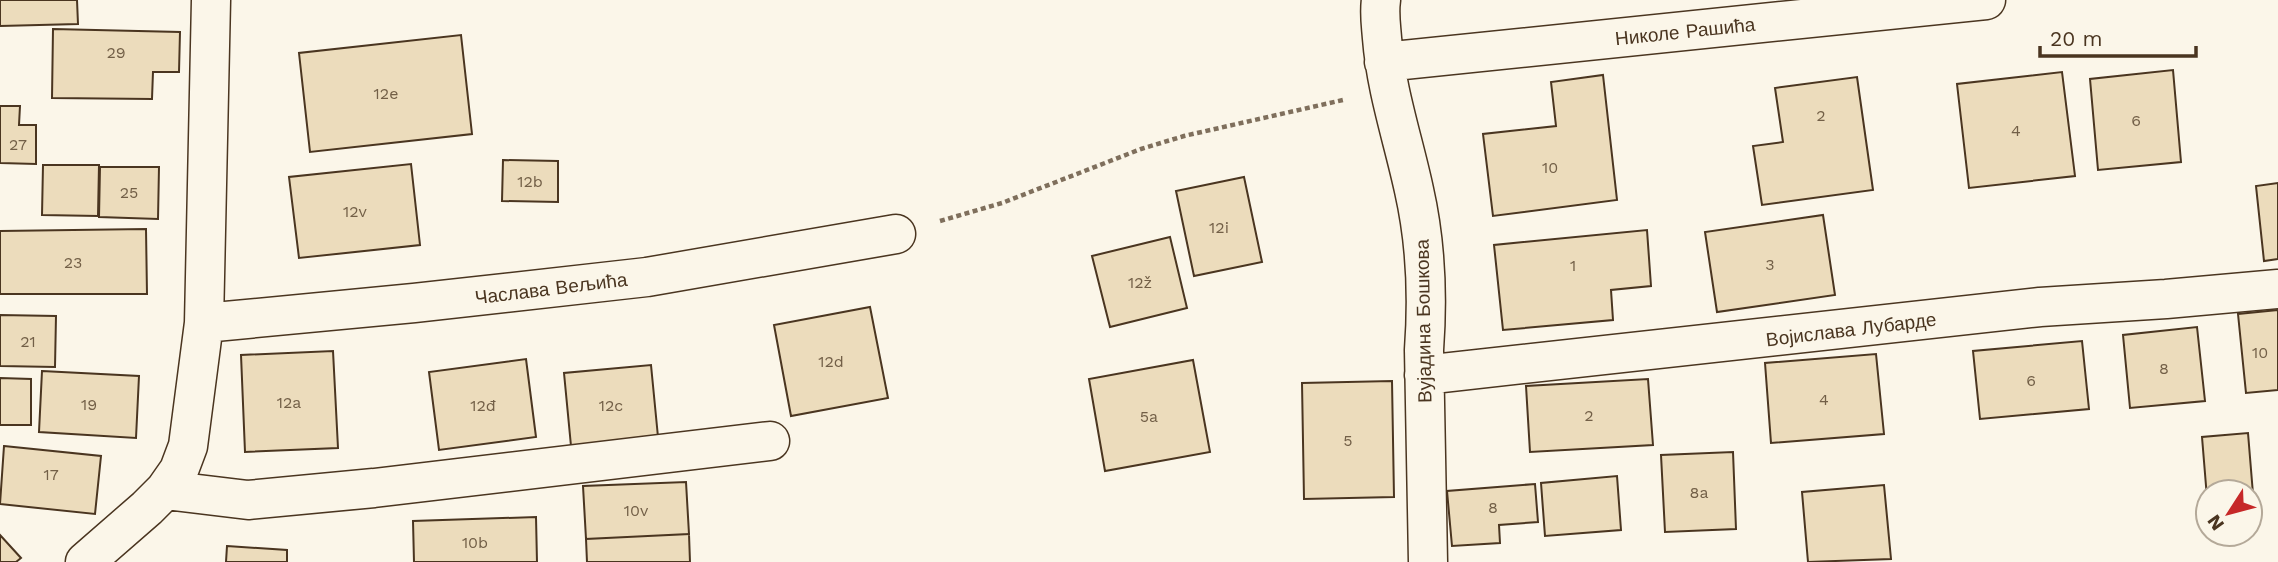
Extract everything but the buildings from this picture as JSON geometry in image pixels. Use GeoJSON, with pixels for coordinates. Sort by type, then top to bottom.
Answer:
{"type":"FeatureCollection","features":[{"type":"Feature","properties":{"kind":"street"},"geometry":{"type":"LineString","coordinates":[[85,562],[148,508],[164,490],[179,470],[188,446],[204,323],[211,0]]}},
{"type":"Feature","properties":{"kind":"street","name":"Вујадина Бошкова"},"geometry":{"type":"LineString","coordinates":[[1381,0],[1387,76],[1415,191],[1425,249],[1424,375],[1428,562]]}},
{"type":"Feature","properties":{"kind":"street","name":"Николе Рашића"},"geometry":{"type":"LineString","coordinates":[[1387,76],[1986,0]]}},
{"type":"Feature","properties":{"kind":"street","name":"Часлава Вељића"},"geometry":{"type":"LineString","coordinates":[[204,323],[647,277],[896,234]]}},
{"type":"Feature","properties":{"kind":"street","name":"Војислава Лубарде"},"geometry":{"type":"LineString","coordinates":[[1424,375],[2040,307],[2278,289]]}},
{"type":"Feature","properties":{"kind":"street"},"geometry":{"type":"LineString","coordinates":[[164,490],[248,500],[374,488],[770,441]]}},
{"type":"Feature","properties":{"kind":"path"},"geometry":{"type":"LineString","coordinates":[[896,234],[1002,203],[1141,149],[1387,76]]}}]}
